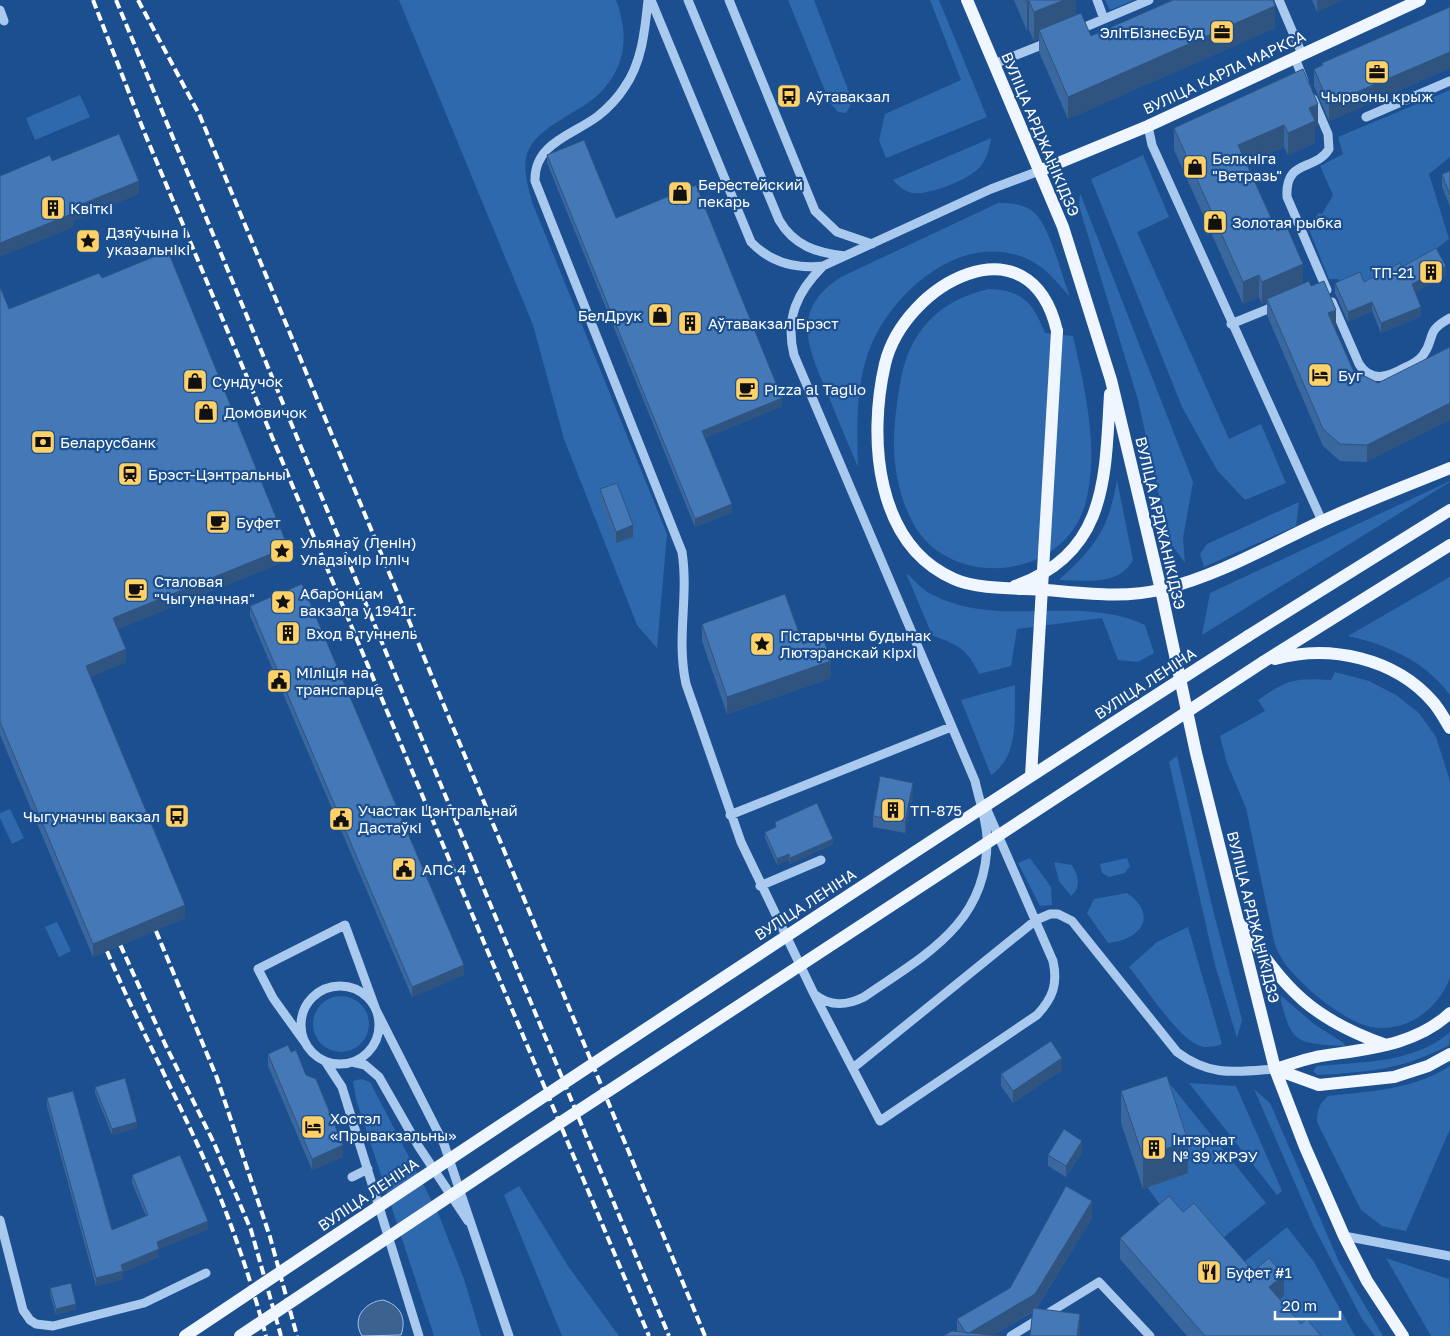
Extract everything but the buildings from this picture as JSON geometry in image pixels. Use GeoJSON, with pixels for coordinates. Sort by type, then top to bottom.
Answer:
{"type":"FeatureCollection","features":[{"type":"Feature","properties":{"kind":"main road","name":"ВУЛІЦА АРДЖАНІКІДЗЭ"},"geometry":{"type":"LineString","coordinates":[[967,0],[1063,227],[1111,380],[1161,590],[1196,753],[1275,1069],[1344,1236],[1367,1281],[1403,1336]]}},
{"type":"Feature","properties":{"kind":"main road","name":"ВУЛІЦА КАРЛА МАРКСА"},"geometry":{"type":"LineString","coordinates":[[1039,171],[1148,126],[1420,0]]}},
{"type":"Feature","properties":{"kind":"main road"},"geometry":{"type":"LineString","coordinates":[[1031,776],[1057,331],[1047,300],[1037,287],[1024,277],[1008,270],[974,271],[941,288],[919,307],[898,331],[886,361],[880,391],[877,427],[880,462],[890,510],[901,534],[934,569],[957,581],[1010,587],[1104,594],[1161,590],[1200,578],[1322,521],[1450,468]]}},
{"type":"Feature","properties":{"kind":"main road"},"geometry":{"type":"LineString","coordinates":[[1010,587],[1036,578],[1058,562],[1078,543],[1095,515],[1103,481],[1111,380]]}},
{"type":"Feature","properties":{"kind":"main road","name":"ВУЛІЦА ЛЕНІНА"},"geometry":{"type":"LineString","coordinates":[[185,1336],[530,1104],[1031,776],[1248,636],[1450,510]]}},
{"type":"Feature","properties":{"kind":"main road"},"geometry":{"type":"LineString","coordinates":[[240,1336],[562,1121],[1263,662],[1450,545]]}},
{"type":"Feature","properties":{"kind":"main road"},"geometry":{"type":"LineString","coordinates":[[1263,662],[1298,652],[1329,652],[1357,657],[1384,667],[1411,682],[1434,703],[1450,728]]}},
{"type":"Feature","properties":{"kind":"main road"},"geometry":{"type":"LineString","coordinates":[[1238,916],[1264,956],[1308,1006],[1332,1022],[1386,1045]]}},
{"type":"Feature","properties":{"kind":"main road"},"geometry":{"type":"LineString","coordinates":[[1275,1069],[1314,1058],[1386,1045],[1416,1037],[1438,1025],[1450,1013]]}},
{"type":"Feature","properties":{"kind":"main road"},"geometry":{"type":"LineString","coordinates":[[1275,1069],[1318,1085],[1394,1076],[1428,1066],[1450,1054]]}},
{"type":"Feature","properties":{"kind":"street"},"geometry":{"type":"LineString","coordinates":[[649,0],[642,45],[637,62],[625,87],[597,116],[546,148],[538,160],[535,181],[682,552],[685,568],[680,643],[682,667],[730,815],[760,886],[880,1121],[1037,1015],[1048,1003],[1055,989],[1056,975],[1036,920],[951,727],[794,355],[790,335],[793,309],[806,284],[823,266]]}},
{"type":"Feature","properties":{"kind":"street"},"geometry":{"type":"LineString","coordinates":[[649,0],[751,242],[758,250],[780,262],[803,268],[823,266],[991,189],[1039,171]]}},
{"type":"Feature","properties":{"kind":"street"},"geometry":{"type":"LineString","coordinates":[[688,0],[778,220],[790,236],[799,243],[818,252],[846,256]]}},
{"type":"Feature","properties":{"kind":"street"},"geometry":{"type":"LineString","coordinates":[[728,0],[815,210],[837,232],[872,244]]}},
{"type":"Feature","properties":{"kind":"street"},"geometry":{"type":"LineString","coordinates":[[1097,0],[1104,19]]}},
{"type":"Feature","properties":{"kind":"street"},"geometry":{"type":"LineString","coordinates":[[994,64],[1149,0]]}},
{"type":"Feature","properties":{"kind":"street"},"geometry":{"type":"LineString","coordinates":[[1279,0],[1330,144],[1323,156],[1294,171],[1288,183],[1287,197],[1359,364],[1371,376],[1390,376],[1416,362],[1426,350],[1432,330],[1450,318]]}},
{"type":"Feature","properties":{"kind":"street"},"geometry":{"type":"LineString","coordinates":[[0,10],[4,21]]}},
{"type":"Feature","properties":{"kind":"street"},"geometry":{"type":"LineString","coordinates":[[1366,117],[1450,81]]}},
{"type":"Feature","properties":{"kind":"street"},"geometry":{"type":"LineString","coordinates":[[1148,126],[1152,145],[1231,324],[1307,484],[1322,521]]}},
{"type":"Feature","properties":{"kind":"street"},"geometry":{"type":"LineString","coordinates":[[1315,288],[1324,284]]}},
{"type":"Feature","properties":{"kind":"street"},"geometry":{"type":"LineString","coordinates":[[1231,324],[1288,300]]}},
{"type":"Feature","properties":{"kind":"street"},"geometry":{"type":"LineString","coordinates":[[730,815],[951,727]]}},
{"type":"Feature","properties":{"kind":"street"},"geometry":{"type":"LineString","coordinates":[[814,994],[831,1004],[853,1003],[937,947],[955,930],[969,911],[979,886],[984,863],[987,837],[975,781]]}},
{"type":"Feature","properties":{"kind":"street"},"geometry":{"type":"LineString","coordinates":[[760,886],[821,860]]}},
{"type":"Feature","properties":{"kind":"street"},"geometry":{"type":"LineString","coordinates":[[853,1068],[1036,920],[1050,914],[1058,914],[1072,921],[1177,1052],[1190,1062],[1212,1071],[1275,1069]]}},
{"type":"Feature","properties":{"kind":"street"},"geometry":{"type":"LineString","coordinates":[[345,926],[376,1010],[379,1023],[377,1036],[372,1047],[363,1056],[352,1062],[338,1064],[325,1061],[314,1054],[306,1044],[273,998],[258,969],[345,926]]}},
{"type":"Feature","properties":{"kind":"street"},"geometry":{"type":"LineString","coordinates":[[306,1044],[301,1032],[301,1019],[305,1007],[313,996],[323,989],[335,986],[348,986],[360,991],[370,1000],[441,1135],[509,1336]]}},
{"type":"Feature","properties":{"kind":"street"},"geometry":{"type":"LineString","coordinates":[[325,1061],[342,1087],[419,1336]]}},
{"type":"Feature","properties":{"kind":"street"},"geometry":{"type":"LineString","coordinates":[[352,1062],[365,1065],[379,1077],[419,1147],[476,1234]]}},
{"type":"Feature","properties":{"kind":"street"},"geometry":{"type":"LineString","coordinates":[[352,1177],[368,1169]]}},
{"type":"Feature","properties":{"kind":"street"},"geometry":{"type":"LineString","coordinates":[[0,1220],[23,1310],[30,1320],[36,1324],[53,1326],[144,1302],[206,1273]]}},
{"type":"Feature","properties":{"kind":"street"},"geometry":{"type":"LineString","coordinates":[[1344,1236],[1450,1256]]}},
{"type":"Feature","properties":{"kind":"street"},"geometry":{"type":"LineString","coordinates":[[1010,1336],[1099,1282],[1150,1336]]}},
{"type":"Feature","properties":{"kind":"shaded area"},"geometry":{"type":"Polygon","coordinates":[[[399,0],[616,0],[624,38],[620,62],[615,73],[598,95],[539,135],[529,149],[525,169],[532,202],[667,534],[657,648],[637,625],[564,439],[533,325],[399,0]]]}},
{"type":"Feature","properties":{"kind":"shaded area"},"geometry":{"type":"Polygon","coordinates":[[[788,0],[814,0],[850,95],[850,106],[846,113],[838,112],[830,103],[788,0]]]}},
{"type":"Feature","properties":{"kind":"shaded area"},"geometry":{"type":"Polygon","coordinates":[[[930,0],[939,0],[987,117],[886,158],[879,140],[885,114],[961,80],[930,0]]]}},
{"type":"Feature","properties":{"kind":"shaded area"},"geometry":{"type":"Polygon","coordinates":[[[1105,0],[1134,0],[1110,10],[1105,0]]]}},
{"type":"Feature","properties":{"kind":"shaded area"},"geometry":{"type":"Polygon","coordinates":[[[1450,90],[1450,157],[1429,174],[1449,239],[1413,266],[1420,285],[1340,284],[1338,279],[1329,279],[1308,227],[1319,213],[1322,214],[1333,195],[1320,166],[1343,154],[1338,137],[1450,90]]]}},
{"type":"Feature","properties":{"kind":"shaded area"},"geometry":{"type":"Polygon","coordinates":[[[80,95],[90,117],[35,140],[26,118],[80,95]]]}},
{"type":"Feature","properties":{"kind":"shaded area"},"geometry":{"type":"Polygon","coordinates":[[[991,138],[989,149],[980,167],[967,177],[948,186],[928,192],[912,193],[901,188],[893,180],[991,138]]]}},
{"type":"Feature","properties":{"kind":"shaded area"},"geometry":{"type":"Polygon","coordinates":[[[1143,155],[1169,217],[1137,232],[1229,439],[1261,424],[1286,483],[1245,500],[1217,470],[1182,407],[1091,179],[1143,155]]]}},
{"type":"Feature","properties":{"kind":"shaded area"},"geometry":{"type":"Polygon","coordinates":[[[1080,193],[1193,482],[1183,538],[1185,563],[1169,541],[1138,400],[1079,206],[1080,193]]]}},
{"type":"Feature","properties":{"kind":"shaded area"},"geometry":{"type":"Polygon","coordinates":[[[998,203],[1022,206],[1035,213],[1051,241],[1070,297],[1048,273],[1035,263],[1020,256],[997,252],[975,253],[953,260],[932,272],[913,287],[883,323],[866,358],[858,404],[858,467],[810,347],[809,318],[814,303],[824,290],[841,277],[998,203]]]}},
{"type":"Feature","properties":{"kind":"shaded area"},"geometry":{"type":"Polygon","coordinates":[[[989,289],[1010,292],[1025,300],[1036,314],[1045,333],[1073,336],[1086,399],[1091,442],[1089,484],[1085,505],[1072,531],[1053,550],[1028,563],[1001,568],[974,566],[948,557],[926,541],[910,517],[903,500],[895,468],[894,452],[895,419],[900,384],[910,349],[918,334],[941,310],[955,301],[989,289]]]}},
{"type":"Feature","properties":{"kind":"shaded area"},"geometry":{"type":"Polygon","coordinates":[[[1117,480],[1133,560],[1127,569],[1119,575],[1110,578],[1090,581],[1059,580],[1091,547],[1098,536],[1109,512],[1117,480]]]}},
{"type":"Feature","properties":{"kind":"shaded area"},"geometry":{"type":"Polygon","coordinates":[[[1450,482],[1202,635],[1210,593],[1450,482]]]}},
{"type":"Feature","properties":{"kind":"shaded area"},"geometry":{"type":"Polygon","coordinates":[[[1299,502],[1296,526],[1204,567],[1200,554],[1207,544],[1299,502]]]}},
{"type":"Feature","properties":{"kind":"shaded area"},"geometry":{"type":"Polygon","coordinates":[[[906,573],[929,593],[958,605],[985,610],[1093,612],[1120,616],[1145,625],[1154,653],[1138,662],[1118,660],[1102,618],[1017,629],[1011,666],[979,674],[970,658],[961,648],[932,635],[906,573]]]}},
{"type":"Feature","properties":{"kind":"shaded area"},"geometry":{"type":"Polygon","coordinates":[[[1450,577],[1450,695],[1429,673],[1405,656],[1377,644],[1348,636],[1450,577]]]}},
{"type":"Feature","properties":{"kind":"shaded area"},"geometry":{"type":"Polygon","coordinates":[[[1335,672],[1369,681],[1396,695],[1419,713],[1436,737],[1450,781],[1450,978],[1438,1000],[1420,1016],[1409,1022],[1385,1028],[1361,1024],[1335,1010],[1298,979],[1277,950],[1246,808],[1227,763],[1220,736],[1265,711],[1258,700],[1277,688],[1292,681],[1309,679],[1331,680],[1335,672]]]}},
{"type":"Feature","properties":{"kind":"shaded area"},"geometry":{"type":"Polygon","coordinates":[[[1015,685],[1015,722],[1011,746],[1007,757],[991,775],[961,700],[1015,685]]]}},
{"type":"Feature","properties":{"kind":"shaded area"},"geometry":{"type":"Polygon","coordinates":[[[1177,756],[1214,914],[1242,1020],[1237,1038],[1215,965],[1169,762],[1177,756]]]}},
{"type":"Feature","properties":{"kind":"shaded area"},"geometry":{"type":"Polygon","coordinates":[[[10,809],[24,838],[12,844],[0,818],[0,813],[10,809]]]}},
{"type":"Feature","properties":{"kind":"shaded area"},"geometry":{"type":"Polygon","coordinates":[[[1030,858],[1051,887],[1052,905],[1040,906],[1018,863],[1030,858]]]}},
{"type":"Feature","properties":{"kind":"shaded area"},"geometry":{"type":"Polygon","coordinates":[[[1127,858],[1130,866],[1125,873],[1109,877],[1102,873],[1100,864],[1127,858]]]}},
{"type":"Feature","properties":{"kind":"shaded area"},"geometry":{"type":"Polygon","coordinates":[[[1054,862],[1072,865],[1074,869],[1078,885],[1071,896],[1059,881],[1054,862]]]}},
{"type":"Feature","properties":{"kind":"shaded area"},"geometry":{"type":"Polygon","coordinates":[[[1127,893],[1137,901],[1142,910],[1144,918],[1142,925],[1137,932],[1129,937],[1108,943],[1087,913],[1094,899],[1127,893]]]}},
{"type":"Feature","properties":{"kind":"shaded area"},"geometry":{"type":"Polygon","coordinates":[[[57,922],[71,951],[59,957],[45,927],[57,922]]]}},
{"type":"Feature","properties":{"kind":"shaded area"},"geometry":{"type":"Polygon","coordinates":[[[1188,927],[1222,1044],[1216,1046],[1202,1047],[1179,1031],[1129,967],[1157,942],[1188,927]]]}},
{"type":"Feature","properties":{"kind":"shaded area"},"geometry":{"type":"Polygon","coordinates":[[[1279,994],[1314,1024],[1345,1044],[1344,1046],[1315,1044],[1298,1038],[1292,1032],[1288,1023],[1279,994]]]}},
{"type":"Feature","properties":{"kind":"shaded area"},"geometry":{"type":"Polygon","coordinates":[[[341,996],[352,998],[361,1004],[367,1013],[369,1024],[367,1035],[361,1044],[352,1050],[341,1052],[330,1050],[321,1044],[315,1035],[313,1024],[315,1013],[321,1004],[330,998],[341,996]]]}},
{"type":"Feature","properties":{"kind":"shaded area"},"geometry":{"type":"Polygon","coordinates":[[[1450,1032],[1449,1045],[1400,1065],[1369,1071],[1336,1074],[1317,1075],[1313,1071],[1317,1066],[1369,1062],[1405,1055],[1421,1050],[1450,1032]]]}},
{"type":"Feature","properties":{"kind":"shaded area"},"geometry":{"type":"Polygon","coordinates":[[[1450,1066],[1450,1129],[1406,1231],[1382,1226],[1361,1210],[1317,1122],[1319,1108],[1328,1096],[1375,1091],[1406,1085],[1436,1074],[1450,1066]]]}},
{"type":"Feature","properties":{"kind":"shaded area"},"geometry":{"type":"Polygon","coordinates":[[[361,1079],[370,1082],[438,1213],[464,1279],[481,1336],[434,1336],[356,1099],[353,1081],[361,1079]]]}},
{"type":"Feature","properties":{"kind":"shaded area"},"geometry":{"type":"Polygon","coordinates":[[[1166,1079],[1266,1203],[1213,1246],[1169,1217],[1147,1187],[1188,1172],[1166,1079]]]}},
{"type":"Feature","properties":{"kind":"shaded area"},"geometry":{"type":"Polygon","coordinates":[[[1189,1083],[1236,1086],[1282,1191],[1277,1195],[1189,1083]]]}},
{"type":"Feature","properties":{"kind":"shaded area"},"geometry":{"type":"Polygon","coordinates":[[[1254,1089],[1270,1103],[1339,1262],[1383,1336],[1375,1336],[1362,1319],[1314,1227],[1254,1089]]]}},
{"type":"Feature","properties":{"kind":"shaded area"},"geometry":{"type":"Polygon","coordinates":[[[519,1186],[568,1266],[619,1336],[562,1336],[504,1195],[519,1186]]]}},
{"type":"Feature","properties":{"kind":"shaded area"},"geometry":{"type":"Polygon","coordinates":[[[1287,1227],[1314,1262],[1355,1336],[1294,1336],[1234,1270],[1287,1227]]]}},
{"type":"Feature","properties":{"kind":"shaded area"},"geometry":{"type":"Polygon","coordinates":[[[1386,1258],[1449,1279],[1450,1336],[1431,1336],[1386,1258]]]}},
{"type":"Feature","properties":{"kind":"shaded area"},"geometry":{"type":"Polygon","coordinates":[[[383,1300],[394,1305],[401,1313],[403,1329],[401,1335],[362,1336],[358,1323],[359,1317],[371,1304],[383,1300]]]}},
{"type":"Feature","properties":{"kind":"railway"},"geometry":{"type":"LineString","coordinates":[[93,0],[145,134],[649,1336]]}},
{"type":"Feature","properties":{"kind":"railway"},"geometry":{"type":"LineString","coordinates":[[116,0],[669,1336]]}},
{"type":"Feature","properties":{"kind":"railway"},"geometry":{"type":"LineString","coordinates":[[138,0],[200,116],[705,1336]]}},
{"type":"Feature","properties":{"kind":"railway"},"geometry":{"type":"LineString","coordinates":[[151,919],[217,1078],[270,1237],[297,1336]]}},
{"type":"Feature","properties":{"kind":"railway"},"geometry":{"type":"LineString","coordinates":[[115,933],[165,1044],[214,1143],[251,1230],[281,1336]]}},
{"type":"Feature","properties":{"kind":"railway"},"geometry":{"type":"LineString","coordinates":[[102,939],[210,1172],[245,1265],[266,1336]]}},
{"type":"Feature","properties":{"kind":"place","name":"ЭлітБізнесБуд"},"geometry":{"type":"Point","coordinates":[1222,32]}},
{"type":"Feature","properties":{"kind":"place","name":"Чырвоны крыж"},"geometry":{"type":"Point","coordinates":[1377,72]}},
{"type":"Feature","properties":{"kind":"place","name":"Аўтавакзал"},"geometry":{"type":"Point","coordinates":[789,96]}},
{"type":"Feature","properties":{"kind":"place","name":"Белкніга \"Ветразь\""},"geometry":{"type":"Point","coordinates":[1195,167]}},
{"type":"Feature","properties":{"kind":"place","name":"Берестейский пекарь"},"geometry":{"type":"Point","coordinates":[680,193]}},
{"type":"Feature","properties":{"kind":"place","name":"Квіткі"},"geometry":{"type":"Point","coordinates":[53,208]}},
{"type":"Feature","properties":{"kind":"place","name":"Золотая рыбка"},"geometry":{"type":"Point","coordinates":[1215,222]}},
{"type":"Feature","properties":{"kind":"place","name":"Дзяўчына і указальнікі"},"geometry":{"type":"Point","coordinates":[88,241]}},
{"type":"Feature","properties":{"kind":"place","name":"ТП-21"},"geometry":{"type":"Point","coordinates":[1431,272]}},
{"type":"Feature","properties":{"kind":"place","name":"БелДрук"},"geometry":{"type":"Point","coordinates":[660,315]}},
{"type":"Feature","properties":{"kind":"place","name":"Аўтавакзал Брэст"},"geometry":{"type":"Point","coordinates":[690,323]}},
{"type":"Feature","properties":{"kind":"place","name":"Буг"},"geometry":{"type":"Point","coordinates":[1320,375]}},
{"type":"Feature","properties":{"kind":"place","name":"Сундучок"},"geometry":{"type":"Point","coordinates":[195,381]}},
{"type":"Feature","properties":{"kind":"place","name":"Pizza al Taglio"},"geometry":{"type":"Point","coordinates":[747,389]}},
{"type":"Feature","properties":{"kind":"place","name":"Домовичок"},"geometry":{"type":"Point","coordinates":[206,412]}},
{"type":"Feature","properties":{"kind":"place","name":"Беларусбанк"},"geometry":{"type":"Point","coordinates":[43,442]}},
{"type":"Feature","properties":{"kind":"place","name":"Брэст-Цэнтральны"},"geometry":{"type":"Point","coordinates":[130,474]}},
{"type":"Feature","properties":{"kind":"place","name":"Буфет"},"geometry":{"type":"Point","coordinates":[218,522]}},
{"type":"Feature","properties":{"kind":"place","name":"Ульянаў (Ленін) Уладзімір Ілліч"},"geometry":{"type":"Point","coordinates":[282,551]}},
{"type":"Feature","properties":{"kind":"place","name":"Сталовая \"Чыгуначная\""},"geometry":{"type":"Point","coordinates":[136,590]}},
{"type":"Feature","properties":{"kind":"place","name":"Абаронцам вакзала у 1941г."},"geometry":{"type":"Point","coordinates":[283,602]}},
{"type":"Feature","properties":{"kind":"place","name":"Вход в туннель"},"geometry":{"type":"Point","coordinates":[288,633]}},
{"type":"Feature","properties":{"kind":"place","name":"Гістарычны будынак Лютэранскай кірхі"},"geometry":{"type":"Point","coordinates":[762,644]}},
{"type":"Feature","properties":{"kind":"place","name":"Міліція на транспарце"},"geometry":{"type":"Point","coordinates":[279,681]}},
{"type":"Feature","properties":{"kind":"place","name":"ТП-875"},"geometry":{"type":"Point","coordinates":[893,810]}},
{"type":"Feature","properties":{"kind":"place","name":"Чыгуначны вакзал"},"geometry":{"type":"Point","coordinates":[177,816]}},
{"type":"Feature","properties":{"kind":"place","name":"Участак Цэнтральнай Дастаўкі"},"geometry":{"type":"Point","coordinates":[341,819]}},
{"type":"Feature","properties":{"kind":"place","name":"АПС 4"},"geometry":{"type":"Point","coordinates":[404,869]}},
{"type":"Feature","properties":{"kind":"place","name":"Хостэл «Прывакзальны»"},"geometry":{"type":"Point","coordinates":[313,1127]}},
{"type":"Feature","properties":{"kind":"place","name":"Інтэрнат № 39 ЖРЭУ"},"geometry":{"type":"Point","coordinates":[1154,1148]}},
{"type":"Feature","properties":{"kind":"place","name":"Буфет #1"},"geometry":{"type":"Point","coordinates":[1209,1272]}}]}
